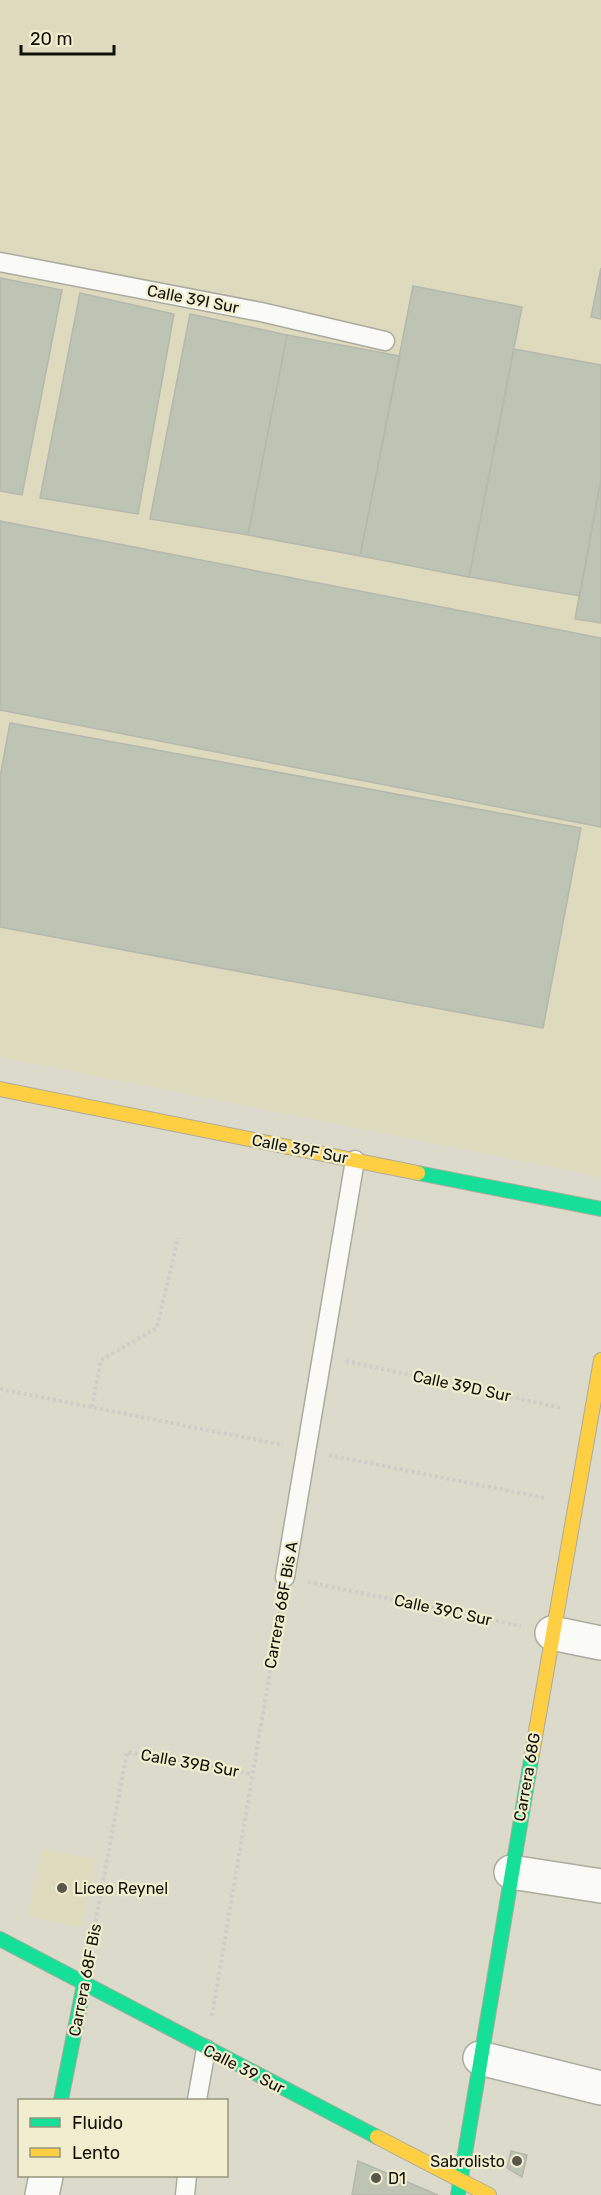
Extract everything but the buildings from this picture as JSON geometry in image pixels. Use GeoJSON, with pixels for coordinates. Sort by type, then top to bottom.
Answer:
{"type":"FeatureCollection","features":[{"type":"Feature","properties":{"kind":"street","name":"Calle 39F Sur"},"geometry":{"type":"LineString","coordinates":[[0,1089],[601,1209]]}},
{"type":"Feature","properties":{"kind":"street","name":"Carrera 68G"},"geometry":{"type":"LineString","coordinates":[[458,2195],[552,1633],[596,1415],[601,1360]]}},
{"type":"Feature","properties":{"kind":"street"},"geometry":{"type":"LineString","coordinates":[[552,1633],[601,1643]]}},
{"type":"Feature","properties":{"kind":"street"},"geometry":{"type":"LineString","coordinates":[[511,1872],[601,1886]]}},
{"type":"Feature","properties":{"kind":"street","name":"Calle 39 Sur"},"geometry":{"type":"LineString","coordinates":[[0,1939],[206,2049],[489,2195]]}},
{"type":"Feature","properties":{"kind":"street","name":"Carrera 68F Bis"},"geometry":{"type":"LineString","coordinates":[[61,2099],[84,1984]]}},
{"type":"Feature","properties":{"kind":"street"},"geometry":{"type":"LineString","coordinates":[[480,2058],[601,2088]]}},
{"type":"Feature","properties":{"kind":"street"},"geometry":{"type":"LineString","coordinates":[[42,2195],[46,2177]]}},
{"type":"Feature","properties":{"kind":"lane","name":"Calle 39I Sur"},"geometry":{"type":"LineString","coordinates":[[0,262],[261,312],[385,341]]}},
{"type":"Feature","properties":{"kind":"lane","name":"Carrera 68F Bis A"},"geometry":{"type":"LineString","coordinates":[[285,1577],[355,1160]]}},
{"type":"Feature","properties":{"kind":"lane"},"geometry":{"type":"LineString","coordinates":[[197,2099],[206,2049]]}},
{"type":"Feature","properties":{"kind":"lane"},"geometry":{"type":"LineString","coordinates":[[184,2195],[187,2177]]}},
{"type":"Feature","properties":{"kind":"path"},"geometry":{"type":"LineString","coordinates":[[92,1407],[101,1360],[157,1329],[178,1238]]}},
{"type":"Feature","properties":{"kind":"path","name":"Calle 39D Sur"},"geometry":{"type":"LineString","coordinates":[[322,1356],[596,1415]]}},
{"type":"Feature","properties":{"kind":"path","name":"Calle 39C Sur"},"geometry":{"type":"LineString","coordinates":[[285,1577],[552,1633]]}},
{"type":"Feature","properties":{"kind":"path","name":"Carrera 68F Bis A"},"geometry":{"type":"LineString","coordinates":[[206,2049],[285,1577]]}},
{"type":"Feature","properties":{"kind":"path","name":"Calle 39B Sur"},"geometry":{"type":"LineString","coordinates":[[128,1752],[252,1774]]}},
{"type":"Feature","properties":{"kind":"path","name":"Carrera 68F Bis"},"geometry":{"type":"LineString","coordinates":[[84,1984],[128,1752]]}},
{"type":"Feature","properties":{"kind":"shaded area"},"geometry":{"type":"Polygon","coordinates":[[[0,0],[601,0],[601,1177],[0,1057],[0,0]]]}},
{"type":"Feature","properties":{"kind":"shaded area","name":"Liceo Reynel"},"geometry":{"type":"Polygon","coordinates":[[[42,1849],[96,1859],[82,1927],[28,1917],[42,1849]]]}},
{"type":"Feature","properties":{"kind":"traffic: fast"},"geometry":{"type":"LineString","coordinates":[[418,1173],[601,1209]]}},
{"type":"Feature","properties":{"kind":"traffic: fast"},"geometry":{"type":"LineString","coordinates":[[458,2195],[532,1754]]}},
{"type":"Feature","properties":{"kind":"traffic: fast"},"geometry":{"type":"LineString","coordinates":[[0,1939],[377,2137]]}},
{"type":"Feature","properties":{"kind":"traffic: fast"},"geometry":{"type":"LineString","coordinates":[[61,2099],[84,1984]]}},
{"type":"Feature","properties":{"kind":"traffic: slow"},"geometry":{"type":"LineString","coordinates":[[0,1089],[418,1173]]}},
{"type":"Feature","properties":{"kind":"traffic: slow"},"geometry":{"type":"LineString","coordinates":[[532,1754],[601,1360]]}},
{"type":"Feature","properties":{"kind":"traffic: slow"},"geometry":{"type":"LineString","coordinates":[[377,2137],[489,2195]]}},
{"type":"Feature","properties":{"kind":"place","name":"Liceo Reynel"},"geometry":{"type":"Point","coordinates":[62,1888]}},
{"type":"Feature","properties":{"kind":"place","name":"Sabrolisto"},"geometry":{"type":"Point","coordinates":[517,2161]}},
{"type":"Feature","properties":{"kind":"place","name":"D1"},"geometry":{"type":"Point","coordinates":[376,2178]}}]}
